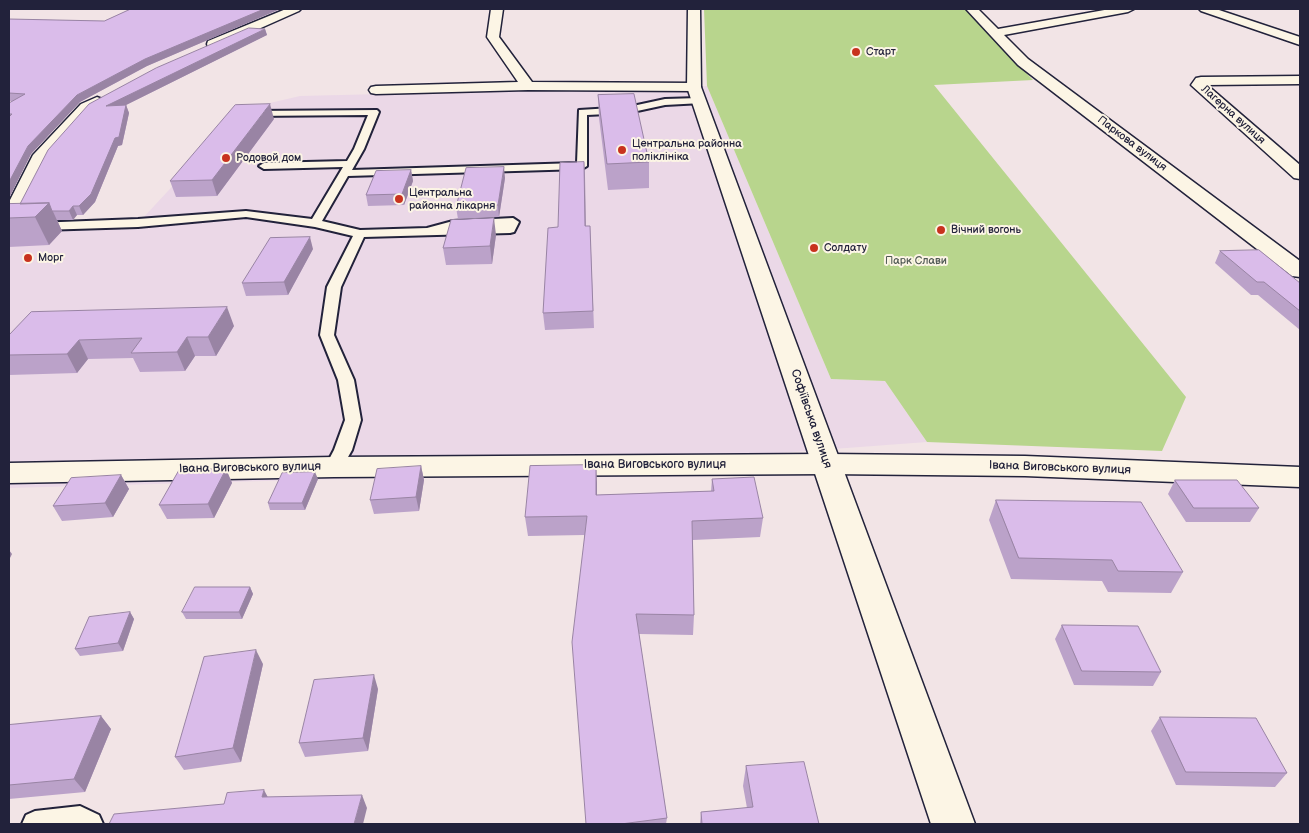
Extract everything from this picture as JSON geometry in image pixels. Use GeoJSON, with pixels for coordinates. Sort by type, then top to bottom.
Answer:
{"type":"FeatureCollection","features":[{"type":"Feature","properties":{"kind":"street"},"geometry":{"type":"LineString","coordinates":[[196,52],[295,9]]}},
{"type":"Feature","properties":{"kind":"street"},"geometry":{"type":"LineString","coordinates":[[497,9],[493,38],[528,86]]}},
{"type":"Feature","properties":{"kind":"street","name":"Софіївська вулиця"},"geometry":{"type":"LineString","coordinates":[[694,9],[697,94],[952,824]]}},
{"type":"Feature","properties":{"kind":"street","name":"Паркова вулиця"},"geometry":{"type":"LineString","coordinates":[[972,9],[1023,62],[1300,271]]}},
{"type":"Feature","properties":{"kind":"street"},"geometry":{"type":"LineString","coordinates":[[996,33],[1128,9]]}},
{"type":"Feature","properties":{"kind":"street"},"geometry":{"type":"LineString","coordinates":[[1205,9],[1300,40]]}},
{"type":"Feature","properties":{"kind":"street","name":"Лагерна вулиця"},"geometry":{"type":"LineString","coordinates":[[1300,80],[1201,81],[1198,85],[1300,174]]}},
{"type":"Feature","properties":{"kind":"street"},"geometry":{"type":"LineString","coordinates":[[376,90],[528,86],[697,94]]}},
{"type":"Feature","properties":{"kind":"street"},"geometry":{"type":"LineString","coordinates":[[9,220],[42,155],[86,107],[111,94]]}},
{"type":"Feature","properties":{"kind":"street"},"geometry":{"type":"LineString","coordinates":[[1273,250],[1300,248]]}},
{"type":"Feature","properties":{"kind":"street","name":"Івана Виговського вулиця"},"geometry":{"type":"LineString","coordinates":[[9,473],[334,467],[827,464],[1026,466],[1300,477]]}},
{"type":"Feature","properties":{"kind":"lane"},"geometry":{"type":"LineString","coordinates":[[264,166],[348,168],[582,166],[582,112],[628,110],[697,94]]}},
{"type":"Feature","properties":{"kind":"lane"},"geometry":{"type":"LineString","coordinates":[[244,114],[374,112],[359,149],[315,223]]}},
{"type":"Feature","properties":{"kind":"lane"},"geometry":{"type":"LineString","coordinates":[[9,228],[138,223],[246,214],[315,223],[360,234],[510,229],[512,222],[453,225],[430,231]]}},
{"type":"Feature","properties":{"kind":"lane"},"geometry":{"type":"LineString","coordinates":[[334,467],[343,450],[353,420],[346,380],[327,335],[334,287],[360,234]]}},
{"type":"Feature","properties":{"kind":"lane"},"geometry":{"type":"LineString","coordinates":[[35,824],[80,819],[90,824]]}},
{"type":"Feature","properties":{"kind":"shaded area"},"geometry":{"type":"Polygon","coordinates":[[[707,86],[831,379],[885,381],[927,442],[484,475],[9,488],[9,241],[21,223],[142,219],[244,109],[300,96],[707,86]]]}},
{"type":"Feature","properties":{"kind":"green space","name":"Парк Слави"},"geometry":{"type":"Polygon","coordinates":[[[704,9],[965,9],[1033,80],[934,85],[1186,397],[1162,451],[927,442],[885,381],[831,379],[707,86],[704,9]]]}},
{"type":"Feature","properties":{"kind":"building"},"geometry":{"type":"Polygon","coordinates":[[[131,9],[264,9],[145,59],[77,95],[28,146],[9,182],[9,117],[12,114],[9,114],[9,103],[25,94],[9,93],[9,19],[104,21],[131,9]]]}},
{"type":"Feature","properties":{"kind":"building"},"geometry":{"type":"Polygon","coordinates":[[[249,28],[265,29],[106,106],[126,105],[119,137],[115,138],[91,194],[79,206],[73,206],[69,211],[52,211],[49,203],[20,204],[48,150],[89,104],[156,68],[249,28]]]}},
{"type":"Feature","properties":{"kind":"building"},"geometry":{"type":"Polygon","coordinates":[[[634,94],[649,162],[607,164],[598,95],[634,94]]]}},
{"type":"Feature","properties":{"kind":"building"},"geometry":{"type":"Polygon","coordinates":[[[270,104],[212,180],[170,181],[235,105],[270,104]]]}},
{"type":"Feature","properties":{"kind":"building"},"geometry":{"type":"Polygon","coordinates":[[[584,162],[585,226],[590,226],[593,311],[543,313],[548,228],[558,227],[560,163],[584,162]]]}},
{"type":"Feature","properties":{"kind":"building"},"geometry":{"type":"Polygon","coordinates":[[[504,167],[498,205],[456,207],[466,168],[504,167]]]}},
{"type":"Feature","properties":{"kind":"building"},"geometry":{"type":"Polygon","coordinates":[[[411,170],[402,194],[366,195],[376,171],[411,170]]]}},
{"type":"Feature","properties":{"kind":"building"},"geometry":{"type":"Polygon","coordinates":[[[49,203],[35,217],[9,218],[9,204],[49,203]]]}},
{"type":"Feature","properties":{"kind":"building"},"geometry":{"type":"Polygon","coordinates":[[[494,218],[490,246],[443,248],[451,220],[494,218]]]}},
{"type":"Feature","properties":{"kind":"building"},"geometry":{"type":"Polygon","coordinates":[[[310,237],[284,282],[242,283],[270,238],[310,237]]]}},
{"type":"Feature","properties":{"kind":"building"},"geometry":{"type":"Polygon","coordinates":[[[1259,250],[1300,283],[1300,311],[1264,282],[1257,282],[1220,251],[1259,250]]]}},
{"type":"Feature","properties":{"kind":"building"},"geometry":{"type":"Polygon","coordinates":[[[227,307],[208,337],[187,337],[177,352],[131,353],[142,338],[79,340],[67,354],[9,355],[9,335],[31,312],[227,307]]]}},
{"type":"Feature","properties":{"kind":"building"},"geometry":{"type":"Polygon","coordinates":[[[596,465],[596,495],[714,491],[712,479],[754,477],[763,518],[692,521],[694,615],[636,614],[667,818],[621,824],[586,824],[572,642],[587,516],[525,517],[530,466],[596,465]]]}},
{"type":"Feature","properties":{"kind":"building"},"geometry":{"type":"Polygon","coordinates":[[[421,466],[416,497],[370,500],[377,469],[421,466]]]}},
{"type":"Feature","properties":{"kind":"building"},"geometry":{"type":"Polygon","coordinates":[[[226,469],[208,504],[159,505],[179,470],[226,469]]]}},
{"type":"Feature","properties":{"kind":"building"},"geometry":{"type":"Polygon","coordinates":[[[315,472],[302,503],[268,503],[282,473],[315,472]]]}},
{"type":"Feature","properties":{"kind":"building"},"geometry":{"type":"Polygon","coordinates":[[[121,475],[105,503],[53,506],[71,478],[121,475]]]}},
{"type":"Feature","properties":{"kind":"building"},"geometry":{"type":"Polygon","coordinates":[[[1175,480],[1237,480],[1259,508],[1194,508],[1175,480]]]}},
{"type":"Feature","properties":{"kind":"building"},"geometry":{"type":"Polygon","coordinates":[[[996,500],[1141,502],[1183,572],[1118,571],[1112,560],[1019,558],[996,500]]]}},
{"type":"Feature","properties":{"kind":"building"},"geometry":{"type":"Polygon","coordinates":[[[195,587],[250,587],[239,612],[182,612],[195,587]]]}},
{"type":"Feature","properties":{"kind":"building"},"geometry":{"type":"Polygon","coordinates":[[[130,612],[118,643],[75,649],[89,617],[130,612]]]}},
{"type":"Feature","properties":{"kind":"building"},"geometry":{"type":"Polygon","coordinates":[[[1062,625],[1138,626],[1161,672],[1082,671],[1062,625]]]}},
{"type":"Feature","properties":{"kind":"building"},"geometry":{"type":"Polygon","coordinates":[[[256,650],[233,748],[175,757],[204,657],[256,650]]]}},
{"type":"Feature","properties":{"kind":"building"},"geometry":{"type":"Polygon","coordinates":[[[374,675],[363,738],[299,743],[314,680],[374,675]]]}},
{"type":"Feature","properties":{"kind":"building"},"geometry":{"type":"Polygon","coordinates":[[[101,716],[74,779],[9,785],[9,725],[101,716]]]}},
{"type":"Feature","properties":{"kind":"building"},"geometry":{"type":"Polygon","coordinates":[[[1160,717],[1256,718],[1287,773],[1186,772],[1160,717]]]}},
{"type":"Feature","properties":{"kind":"building"},"geometry":{"type":"Polygon","coordinates":[[[804,762],[819,824],[702,824],[701,812],[753,807],[746,766],[804,762]]]}},
{"type":"Feature","properties":{"kind":"building"},"geometry":{"type":"Polygon","coordinates":[[[264,790],[262,797],[362,795],[354,824],[109,824],[114,814],[224,804],[227,793],[264,790]]]}},
{"type":"Feature","properties":{"kind":"place","name":"Старт"},"geometry":{"type":"Point","coordinates":[856,52]}},
{"type":"Feature","properties":{"kind":"place","name":"Центральна районна поліклініка"},"geometry":{"type":"Point","coordinates":[622,150]}},
{"type":"Feature","properties":{"kind":"place","name":"Родовой дом"},"geometry":{"type":"Point","coordinates":[226,158]}},
{"type":"Feature","properties":{"kind":"place","name":"Центральна районна лікарня"},"geometry":{"type":"Point","coordinates":[399,199]}},
{"type":"Feature","properties":{"kind":"place","name":"Вічний вогонь"},"geometry":{"type":"Point","coordinates":[941,230]}},
{"type":"Feature","properties":{"kind":"place","name":"Солдату"},"geometry":{"type":"Point","coordinates":[814,248]}},
{"type":"Feature","properties":{"kind":"place","name":"Морг"},"geometry":{"type":"Point","coordinates":[28,258]}}]}
